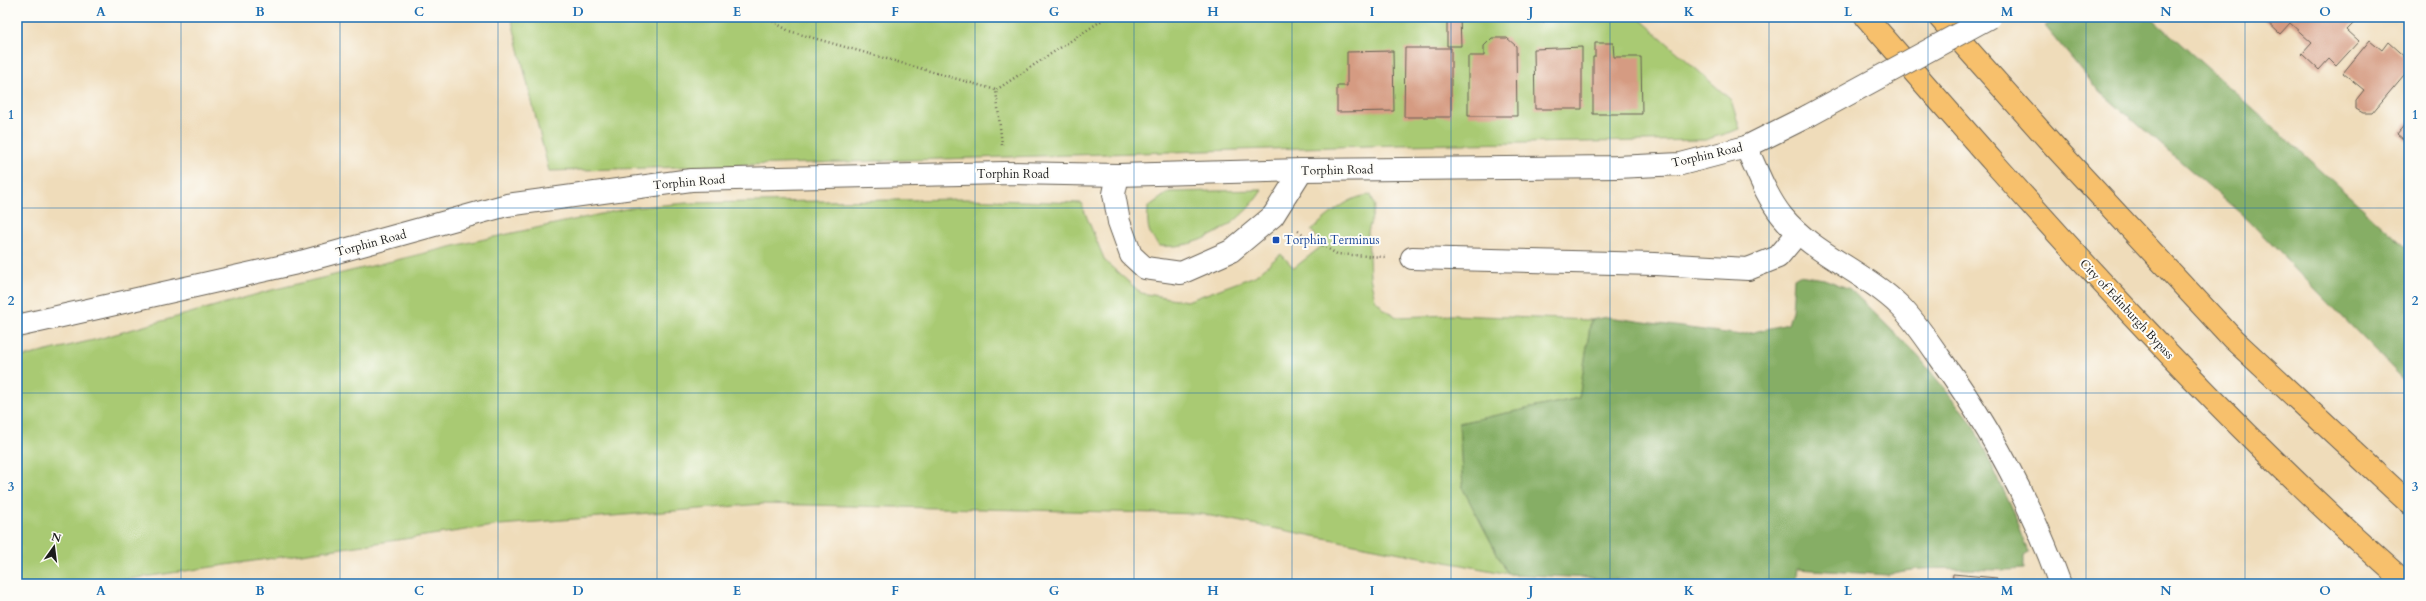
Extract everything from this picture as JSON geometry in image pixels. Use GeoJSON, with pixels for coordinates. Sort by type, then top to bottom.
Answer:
{"type":"FeatureCollection","features":[{"type":"Feature","properties":{"kind":"highway","name":"City of Edinburgh Bypass"},"geometry":{"type":"LineString","coordinates":[[1866,17],[2025,200],[2175,361],[2337,523],[2407,584]]}},
{"type":"Feature","properties":{"kind":"highway"},"geometry":{"type":"LineString","coordinates":[[1939,17],[2054,146],[2233,339],[2409,503]]}},
{"type":"Feature","properties":{"kind":"street","name":"Torphin Road"},"geometry":{"type":"LineString","coordinates":[[17,326],[297,263],[507,205],[691,180],[1005,173],[1118,175],[1302,170],[1616,167],[1674,164],[1746,147],[1808,116],[1990,17]]}},
{"type":"Feature","properties":{"kind":"street"},"geometry":{"type":"LineString","coordinates":[[1746,147],[1782,216],[1798,233],[1900,306],[1931,345],[1988,429],[2052,560],[2060,584]]}},
{"type":"Feature","properties":{"kind":"street"},"geometry":{"type":"LineString","coordinates":[[1118,175],[1114,194],[1120,222],[1131,255],[1145,268],[1181,273],[1231,251],[1273,216],[1288,197],[1302,170]]}},
{"type":"Feature","properties":{"kind":"street"},"geometry":{"type":"LineString","coordinates":[[1412,258],[1655,264],[1748,269],[1778,257],[1798,233]]}},
{"type":"Feature","properties":{"kind":"path"},"geometry":{"type":"LineString","coordinates":[[766,17],[789,31],[996,90],[1107,17]]}},
{"type":"Feature","properties":{"kind":"path"},"geometry":{"type":"LineString","coordinates":[[996,90],[1005,173]]}},
{"type":"Feature","properties":{"kind":"path"},"geometry":{"type":"LineString","coordinates":[[1273,216],[1337,254],[1412,258]]}},
{"type":"Feature","properties":{"kind":"green space"},"geometry":{"type":"Polygon","coordinates":[[[511,17],[1638,17],[1731,100],[1740,129],[1705,140],[1399,145],[549,171],[511,17]]]}},
{"type":"Feature","properties":{"kind":"green space"},"geometry":{"type":"Polygon","coordinates":[[[2061,17],[2151,17],[2409,250],[2409,385],[2247,219],[2097,89],[2045,26],[2061,17]]]}},
{"type":"Feature","properties":{"kind":"green space"},"geometry":{"type":"Polygon","coordinates":[[[1262,190],[1243,213],[1218,232],[1204,239],[1190,244],[1160,246],[1152,238],[1148,224],[1148,207],[1169,192],[1262,190]]]}},
{"type":"Feature","properties":{"kind":"green space"},"geometry":{"type":"Polygon","coordinates":[[[1371,195],[1375,206],[1368,232],[1370,277],[1375,299],[1385,310],[1397,317],[1452,315],[1591,320],[1579,398],[1459,423],[1463,489],[1508,574],[1201,514],[762,504],[500,525],[96,584],[17,584],[17,358],[98,339],[272,290],[471,242],[629,208],[686,203],[966,199],[1081,203],[1105,261],[1141,293],[1187,301],[1255,276],[1281,254],[1294,268],[1323,245],[1311,230],[1346,203],[1362,196],[1371,195]]]}},
{"type":"Feature","properties":{"kind":"green space"},"geometry":{"type":"Polygon","coordinates":[[[1799,275],[1824,279],[1850,289],[1918,356],[1972,423],[2015,515],[2029,552],[2024,555],[2024,569],[1937,568],[1903,571],[1888,575],[1797,569],[1795,584],[1660,584],[1651,581],[1508,574],[1463,489],[1459,423],[1579,398],[1591,320],[1607,317],[1741,335],[1788,324],[1792,311],[1794,278],[1799,275]]]}},
{"type":"Feature","properties":{"kind":"building"},"geometry":{"type":"Polygon","coordinates":[[[1447,17],[1460,17],[1461,46],[1447,46],[1447,17]]]}},
{"type":"Feature","properties":{"kind":"building"},"geometry":{"type":"Polygon","coordinates":[[[1530,17],[1543,17],[1543,22],[1530,22],[1530,17]]]}},
{"type":"Feature","properties":{"kind":"building"},"geometry":{"type":"Polygon","coordinates":[[[2348,17],[2354,23],[2347,30],[2359,41],[2336,66],[2329,59],[2319,70],[2302,54],[2312,43],[2290,23],[2280,34],[2263,18],[2348,17]]]}},
{"type":"Feature","properties":{"kind":"building"},"geometry":{"type":"Polygon","coordinates":[[[1492,38],[1507,38],[1516,46],[1517,116],[1468,116],[1468,56],[1484,56],[1484,46],[1492,38]]]}},
{"type":"Feature","properties":{"kind":"building"},"geometry":{"type":"Polygon","coordinates":[[[2370,40],[2382,50],[2388,42],[2409,61],[2409,69],[2372,113],[2363,113],[2356,109],[2356,100],[2364,90],[2343,73],[2370,40]]]}},
{"type":"Feature","properties":{"kind":"building"},"geometry":{"type":"Polygon","coordinates":[[[1595,43],[1613,43],[1614,57],[1641,57],[1642,114],[1593,114],[1593,57],[1595,57],[1595,43]]]}},
{"type":"Feature","properties":{"kind":"building"},"geometry":{"type":"Polygon","coordinates":[[[1582,47],[1582,109],[1535,109],[1534,49],[1582,47]]]}},
{"type":"Feature","properties":{"kind":"building"},"geometry":{"type":"Polygon","coordinates":[[[1405,48],[1451,48],[1451,117],[1404,117],[1405,48]]]}},
{"type":"Feature","properties":{"kind":"building"},"geometry":{"type":"Polygon","coordinates":[[[1393,51],[1394,111],[1337,112],[1337,86],[1347,86],[1347,52],[1393,51]]]}},
{"type":"Feature","properties":{"kind":"building"},"geometry":{"type":"Polygon","coordinates":[[[2409,119],[2409,144],[2397,134],[2409,119]]]}},
{"type":"Feature","properties":{"kind":"building"},"geometry":{"type":"Polygon","coordinates":[[[1953,574],[1997,578],[1996,584],[1952,584],[1953,574]]]}},
{"type":"Feature","properties":{"kind":"place","name":"Torphin Terminus"},"geometry":{"type":"Point","coordinates":[1276,240]}}]}
